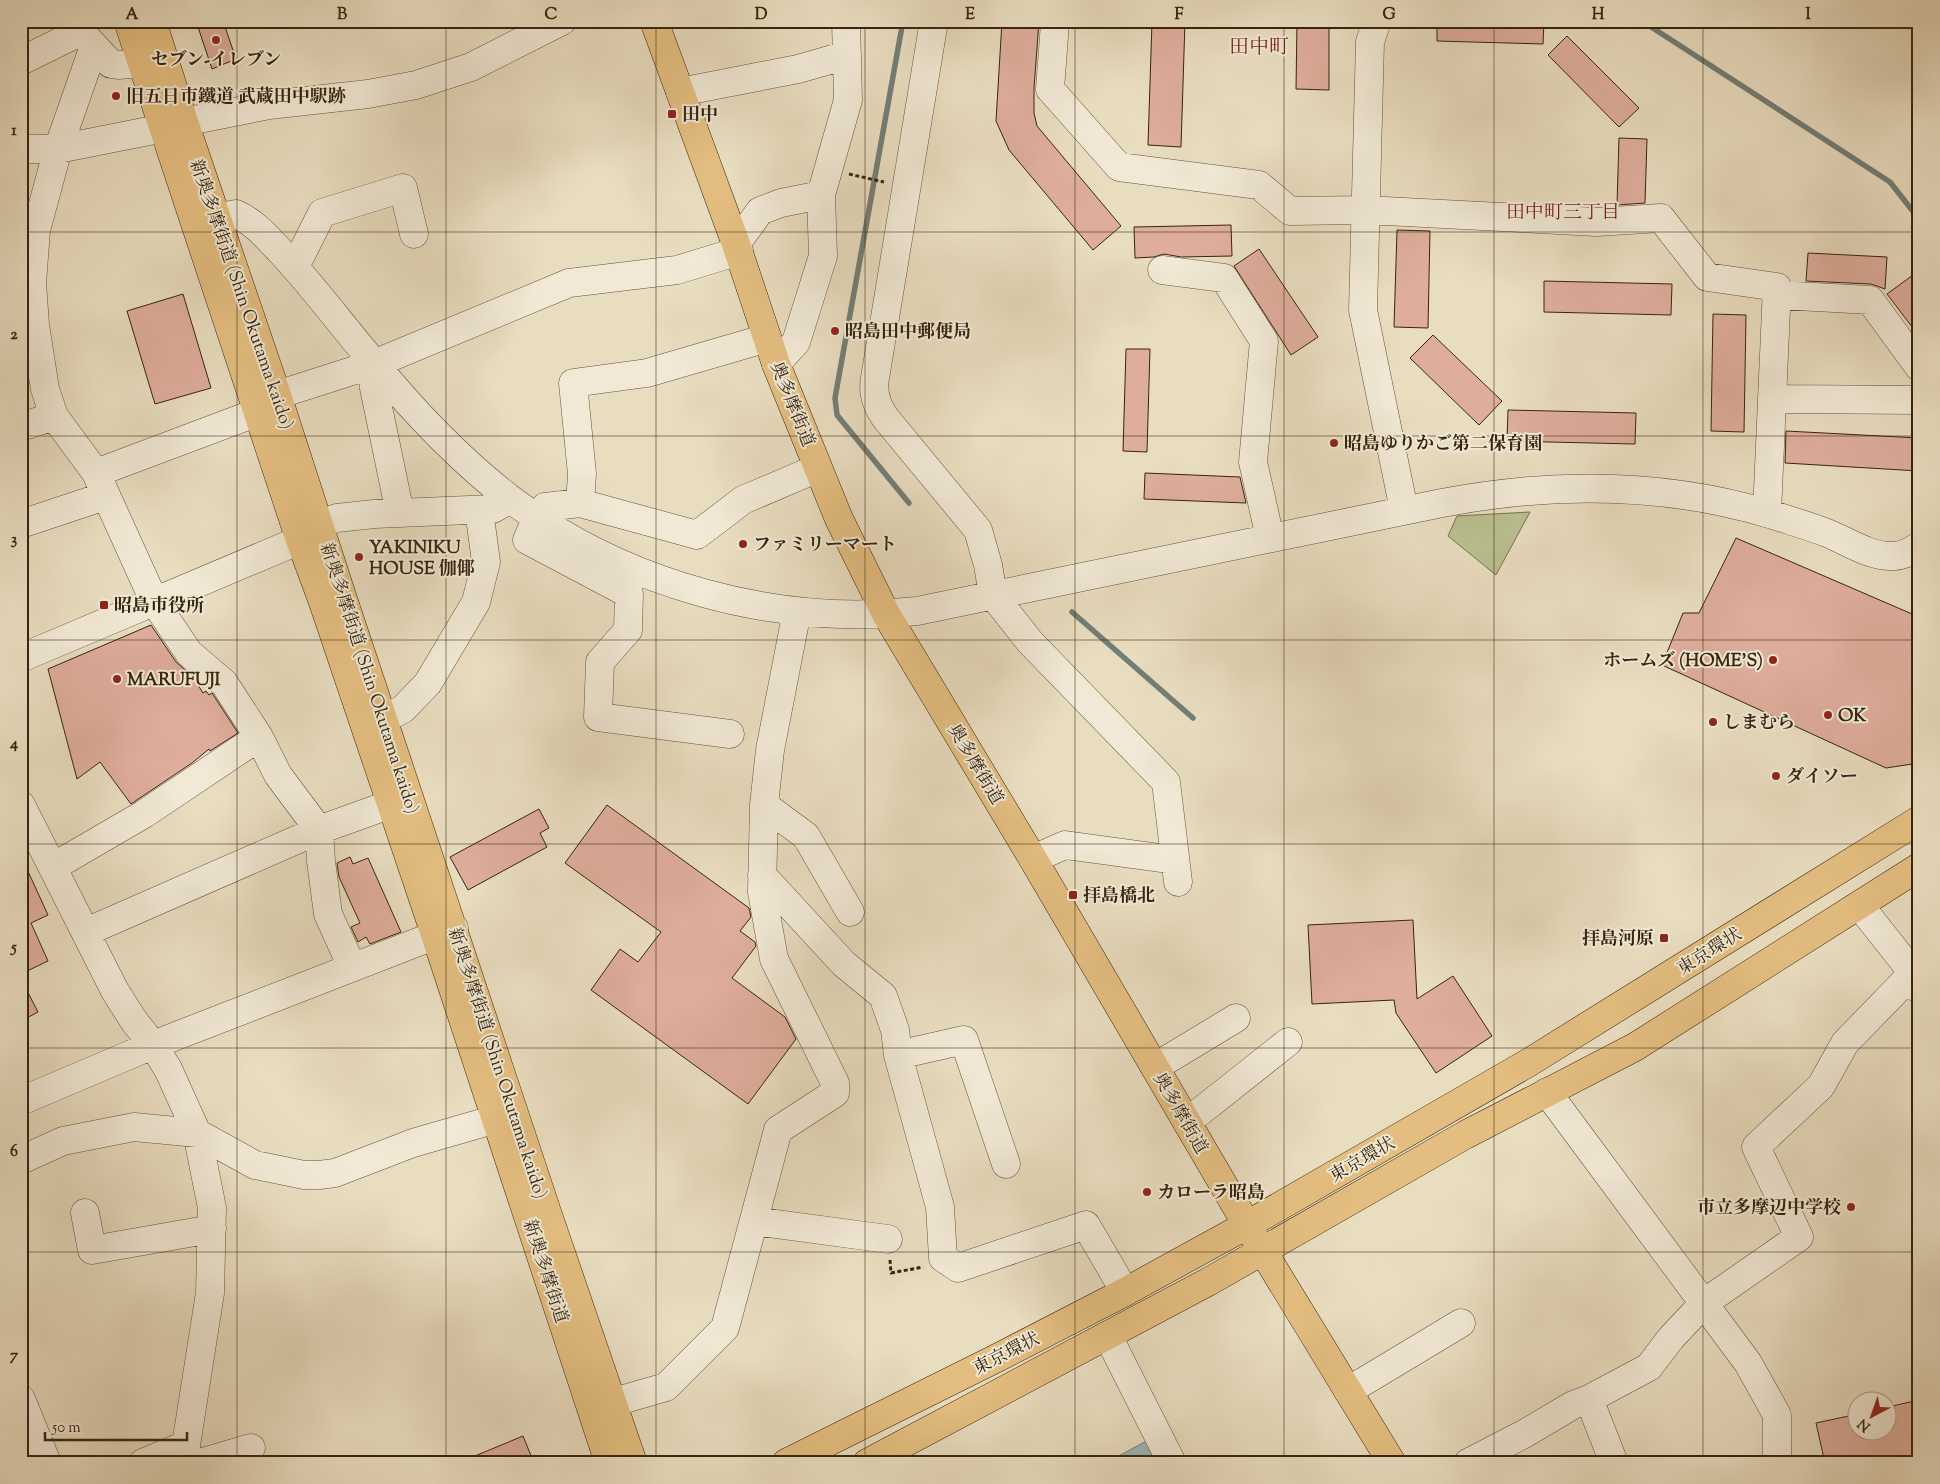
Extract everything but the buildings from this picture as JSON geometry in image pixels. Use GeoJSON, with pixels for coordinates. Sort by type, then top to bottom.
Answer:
{"type":"FeatureCollection","features":[{"type":"Feature","properties":{"kind":"main road","name":"新奥多摩街道 (Shin Okutama kaido)"},"geometry":{"type":"LineString","coordinates":[[128,21],[142,63],[174,125],[216,218],[268,403]]}},
{"type":"Feature","properties":{"kind":"main road","name":"新奥多摩街道 (Shin Okutama kaido)"},"geometry":{"type":"LineString","coordinates":[[152,21],[174,125],[268,403],[309,532],[384,719],[444,931],[590,1335]]}},
{"type":"Feature","properties":{"kind":"main road","name":"奥多摩街道"},"geometry":{"type":"LineString","coordinates":[[654,21],[737,247],[776,364],[839,519],[886,614],[1034,859],[1247,1225],[1392,1463]]}},
{"type":"Feature","properties":{"kind":"main road","name":"新奥多摩街道"},"geometry":{"type":"LineString","coordinates":[[309,532],[323,602],[391,804],[444,931],[496,1119],[609,1463]]}},
{"type":"Feature","properties":{"kind":"main road","name":"東京環状"},"geometry":{"type":"LineString","coordinates":[[786,1463],[996,1359],[1125,1292],[1247,1225],[1528,1063],[1919,820]]}},
{"type":"Feature","properties":{"kind":"main road","name":"東京環状"},"geometry":{"type":"LineString","coordinates":[[866,1463],[1108,1336],[1264,1251],[1426,1157],[1634,1047],[1919,867]]}},
{"type":"Feature","properties":{"kind":"main road","name":"新奥多摩街道"},"geometry":{"type":"LineString","coordinates":[[590,1335],[633,1463]]}},
{"type":"Feature","properties":{"kind":"street"},"geometry":{"type":"LineString","coordinates":[[21,149],[58,149],[269,105],[368,94],[416,85],[470,66],[562,21]]}},
{"type":"Feature","properties":{"kind":"street"},"geometry":{"type":"LineString","coordinates":[[776,364],[796,342],[823,256],[821,195],[848,100],[846,21]]}},
{"type":"Feature","properties":{"kind":"street"},"geometry":{"type":"LineString","coordinates":[[934,21],[873,387],[876,401],[882,414],[978,530],[994,596],[1030,642],[1166,782],[1177,871],[1065,845],[1034,859]]}},
{"type":"Feature","properties":{"kind":"street"},"geometry":{"type":"LineString","coordinates":[[1058,21],[1055,23],[1050,88],[1119,167],[1259,185],[1290,211],[1365,210],[1597,222],[1661,218],[1707,277],[1777,287],[1767,513]]}},
{"type":"Feature","properties":{"kind":"street"},"geometry":{"type":"LineString","coordinates":[[1378,21],[1370,42],[1363,310],[1404,510]]}},
{"type":"Feature","properties":{"kind":"street"},"geometry":{"type":"LineString","coordinates":[[82,33],[111,64],[142,63]]}},
{"type":"Feature","properties":{"kind":"street"},"geometry":{"type":"LineString","coordinates":[[21,61],[82,33]]}},
{"type":"Feature","properties":{"kind":"street"},"geometry":{"type":"LineString","coordinates":[[82,33],[58,149],[36,230],[32,283],[35,325],[45,389],[54,416],[100,485],[154,601],[189,652],[224,684],[258,737],[278,775],[319,830],[328,914],[352,967]]}},
{"type":"Feature","properties":{"kind":"street"},"geometry":{"type":"LineString","coordinates":[[680,92],[798,69],[847,55]]}},
{"type":"Feature","properties":{"kind":"street"},"geometry":{"type":"LineString","coordinates":[[295,267],[322,213],[402,188],[414,234]]}},
{"type":"Feature","properties":{"kind":"street"},"geometry":{"type":"LineString","coordinates":[[21,524],[268,403],[374,364],[569,283],[677,270],[737,247],[760,211],[780,203],[821,195]]}},
{"type":"Feature","properties":{"kind":"street"},"geometry":{"type":"LineString","coordinates":[[216,218],[236,214],[252,223],[295,267],[374,364],[452,448],[510,499],[578,542],[647,575],[736,601],[797,611],[886,614],[917,611],[1404,510],[1514,491],[1586,488],[1680,494],[1767,513],[1885,556],[1902,555],[1919,546]]}},
{"type":"Feature","properties":{"kind":"street"},"geometry":{"type":"LineString","coordinates":[[1162,270],[1224,278],[1264,341],[1254,462],[1270,538]]}},
{"type":"Feature","properties":{"kind":"street"},"geometry":{"type":"LineString","coordinates":[[1776,295],[1870,300],[1919,367]]}},
{"type":"Feature","properties":{"kind":"street"},"geometry":{"type":"LineString","coordinates":[[580,503],[582,474],[573,382],[647,373],[767,338]]}},
{"type":"Feature","properties":{"kind":"street"},"geometry":{"type":"LineString","coordinates":[[374,364],[374,388],[400,513]]}},
{"type":"Feature","properties":{"kind":"street"},"geometry":{"type":"LineString","coordinates":[[1772,399],[1919,400]]}},
{"type":"Feature","properties":{"kind":"street"},"geometry":{"type":"LineString","coordinates":[[21,427],[54,416]]}},
{"type":"Feature","properties":{"kind":"street"},"geometry":{"type":"LineString","coordinates":[[730,734],[598,717],[600,662],[628,630],[630,594],[528,540],[537,516],[545,507],[580,503],[697,535],[743,500],[818,468]]}},
{"type":"Feature","properties":{"kind":"street"},"geometry":{"type":"LineString","coordinates":[[21,658],[154,601],[337,518],[492,509],[510,499]]}},
{"type":"Feature","properties":{"kind":"street"},"geometry":{"type":"LineString","coordinates":[[384,719],[403,709],[428,683],[476,602],[486,562],[479,510]]}},
{"type":"Feature","properties":{"kind":"street"},"geometry":{"type":"LineString","coordinates":[[614,1402],[666,1387],[726,1328],[778,1130],[835,1093],[835,1083],[774,960],[762,892],[764,805],[774,723],[797,611]]}},
{"type":"Feature","properties":{"kind":"street"},"geometry":{"type":"LineString","coordinates":[[53,868],[144,814],[258,737]]}},
{"type":"Feature","properties":{"kind":"street"},"geometry":{"type":"LineString","coordinates":[[86,932],[319,830],[391,804]]}},
{"type":"Feature","properties":{"kind":"street"},"geometry":{"type":"LineString","coordinates":[[21,805],[115,991],[168,1069],[197,1133],[212,1208],[212,1229],[210,1292],[191,1457]]}},
{"type":"Feature","properties":{"kind":"street"},"geometry":{"type":"LineString","coordinates":[[764,805],[806,836],[850,912]]}},
{"type":"Feature","properties":{"kind":"street"},"geometry":{"type":"LineString","coordinates":[[762,874],[844,964],[883,996],[895,1030],[898,1055],[940,1207],[943,1258],[958,1268],[1086,1225],[1125,1292]]}},
{"type":"Feature","properties":{"kind":"street"},"geometry":{"type":"LineString","coordinates":[[1468,1463],[1524,1434],[1573,1405],[1589,1399],[1649,1367],[1671,1338],[1704,1303],[1799,1237],[1756,1147],[1821,1086],[1845,1043],[1916,981],[1860,906]]}},
{"type":"Feature","properties":{"kind":"street"},"geometry":{"type":"LineString","coordinates":[[21,1101],[153,1045],[444,931]]}},
{"type":"Feature","properties":{"kind":"street"},"geometry":{"type":"LineString","coordinates":[[1154,1067],[1236,1018]]}},
{"type":"Feature","properties":{"kind":"street"},"geometry":{"type":"LineString","coordinates":[[898,1055],[964,1040],[1006,1164]]}},
{"type":"Feature","properties":{"kind":"street"},"geometry":{"type":"LineString","coordinates":[[1186,1122],[1288,1042]]}},
{"type":"Feature","properties":{"kind":"street"},"geometry":{"type":"LineString","coordinates":[[1547,1092],[1748,1363],[1777,1415],[1777,1463]]}},
{"type":"Feature","properties":{"kind":"street"},"geometry":{"type":"LineString","coordinates":[[21,1160],[63,1142],[134,1127],[197,1133],[255,1165],[295,1174],[319,1176],[335,1173],[413,1143],[496,1119]]}},
{"type":"Feature","properties":{"kind":"street"},"geometry":{"type":"LineString","coordinates":[[85,1214],[92,1250],[212,1229]]}},
{"type":"Feature","properties":{"kind":"street"},"geometry":{"type":"LineString","coordinates":[[754,1221],[888,1239]]}},
{"type":"Feature","properties":{"kind":"street"},"geometry":{"type":"LineString","coordinates":[[1348,1392],[1461,1323]]}},
{"type":"Feature","properties":{"kind":"street"},"geometry":{"type":"LineString","coordinates":[[1108,1336],[1172,1463]]}},
{"type":"Feature","properties":{"kind":"street"},"geometry":{"type":"LineString","coordinates":[[21,1399],[47,1463]]}},
{"type":"Feature","properties":{"kind":"street"},"geometry":{"type":"LineString","coordinates":[[1589,1399],[1614,1463]]}},
{"type":"Feature","properties":{"kind":"street"},"geometry":{"type":"LineString","coordinates":[[142,1463],[251,1448]]}},
{"type":"Feature","properties":{"kind":"path"},"geometry":{"type":"LineString","coordinates":[[860,176],[884,182]]}},
{"type":"Feature","properties":{"kind":"path"},"geometry":{"type":"LineString","coordinates":[[888,1239],[891,1273],[924,1266],[943,1258]]}},
{"type":"Feature","properties":{"kind":"green space"},"geometry":{"type":"Polygon","coordinates":[[[1530,512],[1496,575],[1448,536],[1457,516],[1530,512]]]}},
{"type":"Feature","properties":{"kind":"water"},"geometry":{"type":"Polygon","coordinates":[[[1150,1439],[1162,1463],[1106,1463],[1150,1439]]]}},
{"type":"Feature","properties":{"kind":"waterway"},"geometry":{"type":"LineString","coordinates":[[903,21],[835,398],[837,415],[909,503]]}},
{"type":"Feature","properties":{"kind":"waterway"},"geometry":{"type":"LineString","coordinates":[[1642,21],[1890,182],[1919,219]]}},
{"type":"Feature","properties":{"kind":"waterway"},"geometry":{"type":"LineString","coordinates":[[1072,612],[1193,718]]}},
{"type":"Feature","properties":{"kind":"place","name":"セブン-イレブン"},"geometry":{"type":"Point","coordinates":[216,40]}},
{"type":"Feature","properties":{"kind":"place","name":"旧五日市鐵道 武蔵田中駅跡"},"geometry":{"type":"Point","coordinates":[116,96]}},
{"type":"Feature","properties":{"kind":"place","name":"田中"},"geometry":{"type":"Point","coordinates":[672,114]}},
{"type":"Feature","properties":{"kind":"place","name":"昭島田中郵便局"},"geometry":{"type":"Point","coordinates":[835,331]}},
{"type":"Feature","properties":{"kind":"place","name":"昭島ゆりかご第二保育園"},"geometry":{"type":"Point","coordinates":[1334,443]}},
{"type":"Feature","properties":{"kind":"place","name":"ファミリーマート"},"geometry":{"type":"Point","coordinates":[743,544]}},
{"type":"Feature","properties":{"kind":"place","name":"YAKINIKU HOUSE 伽倻"},"geometry":{"type":"Point","coordinates":[359,557]}},
{"type":"Feature","properties":{"kind":"place","name":"昭島市役所"},"geometry":{"type":"Point","coordinates":[104,605]}},
{"type":"Feature","properties":{"kind":"place","name":"ホームズ (HOME'S)"},"geometry":{"type":"Point","coordinates":[1773,660]}},
{"type":"Feature","properties":{"kind":"place","name":"MARUFUJI"},"geometry":{"type":"Point","coordinates":[117,679]}},
{"type":"Feature","properties":{"kind":"place","name":"OK"},"geometry":{"type":"Point","coordinates":[1828,715]}},
{"type":"Feature","properties":{"kind":"place","name":"しまむら"},"geometry":{"type":"Point","coordinates":[1713,722]}},
{"type":"Feature","properties":{"kind":"place","name":"ダイソー"},"geometry":{"type":"Point","coordinates":[1776,776]}},
{"type":"Feature","properties":{"kind":"place","name":"拝島橋北"},"geometry":{"type":"Point","coordinates":[1073,895]}},
{"type":"Feature","properties":{"kind":"place","name":"拝島河原"},"geometry":{"type":"Point","coordinates":[1664,938]}},
{"type":"Feature","properties":{"kind":"place","name":"カローラ昭島"},"geometry":{"type":"Point","coordinates":[1147,1192]}},
{"type":"Feature","properties":{"kind":"place","name":"市立多摩辺中学校"},"geometry":{"type":"Point","coordinates":[1851,1207]}},
{"type":"Feature","properties":{"kind":"district","name":"田中町"},"geometry":{"type":"Point","coordinates":[1259,46]}},
{"type":"Feature","properties":{"kind":"district","name":"田中町三丁目"},"geometry":{"type":"Point","coordinates":[1563,211]}}]}
